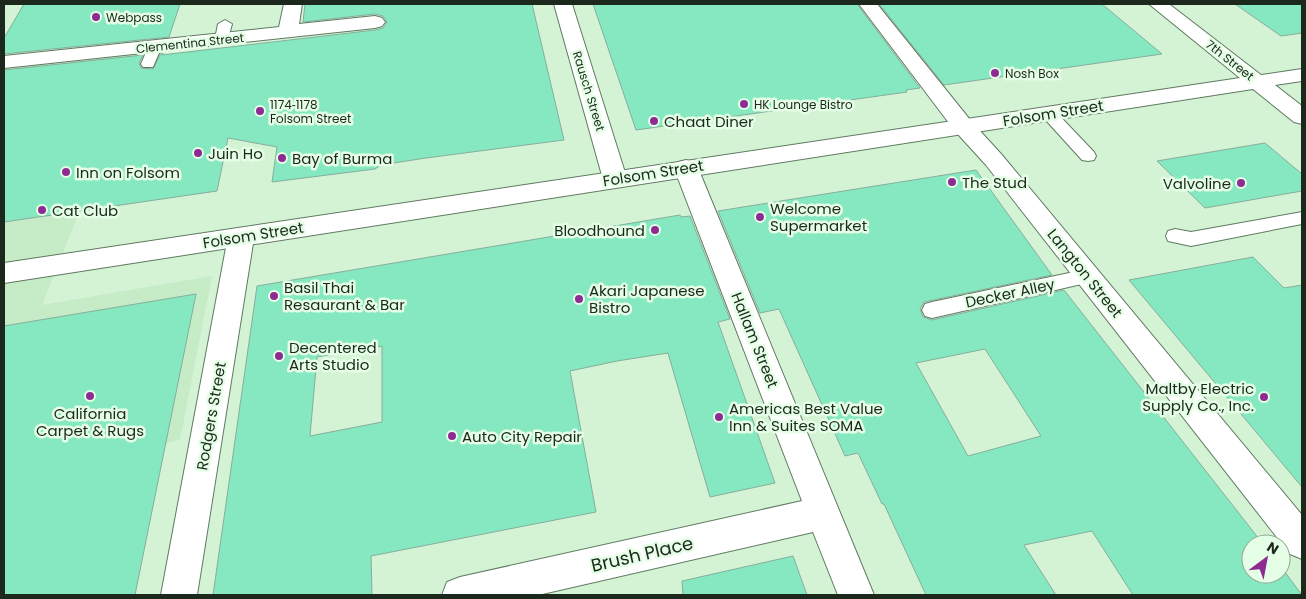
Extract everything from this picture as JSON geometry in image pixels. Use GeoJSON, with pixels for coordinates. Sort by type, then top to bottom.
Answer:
{"type":"FeatureCollection","features":[{"type":"Feature","properties":{"kind":"street"},"geometry":{"type":"LineString","coordinates":[[288,32],[292,4]]}},
{"type":"Feature","properties":{"kind":"street","name":"Rausch Street"},"geometry":{"type":"LineString","coordinates":[[563,4],[615,179]]}},
{"type":"Feature","properties":{"kind":"street","name":"Langton Street"},"geometry":{"type":"LineString","coordinates":[[868,4],[963,126],[994,160],[1302,542]]}},
{"type":"Feature","properties":{"kind":"street","name":"7th Street"},"geometry":{"type":"LineString","coordinates":[[1158,4],[1302,117]]}},
{"type":"Feature","properties":{"kind":"street","name":"Clementina Street"},"geometry":{"type":"LineString","coordinates":[[4,62],[152,55],[223,31],[288,32],[375,22]]}},
{"type":"Feature","properties":{"kind":"street","name":"Folsom Street"},"geometry":{"type":"LineString","coordinates":[[4,273],[1048,113],[1257,82],[1297,81]]}},
{"type":"Feature","properties":{"kind":"street","name":"Hallam Street"},"geometry":{"type":"LineString","coordinates":[[686,168],[856,595]]}},
{"type":"Feature","properties":{"kind":"street","name":"Rodgers Street"},"geometry":{"type":"LineString","coordinates":[[179,595],[241,237]]}},
{"type":"Feature","properties":{"kind":"street","name":"Brush Place"},"geometry":{"type":"LineString","coordinates":[[460,595],[823,513]]}},
{"type":"Feature","properties":{"kind":"lane"},"geometry":{"type":"LineString","coordinates":[[1048,113],[1088,156]]}},
{"type":"Feature","properties":{"kind":"lane"},"geometry":{"type":"LineString","coordinates":[[1175,236],[1191,239],[1302,218]]}},
{"type":"Feature","properties":{"kind":"lane","name":"Decker Alley"},"geometry":{"type":"LineString","coordinates":[[932,310],[1088,276]]}},
{"type":"Feature","properties":{"kind":"shaded area"},"geometry":{"type":"Polygon","coordinates":[[[143,52],[42,305],[212,276],[180,440],[4,479],[4,67],[143,52]]]}},
{"type":"Feature","properties":{"kind":"building","name":"Webpass"},"geometry":{"type":"Polygon","coordinates":[[[24,4],[180,4],[169,37],[4,54],[4,38],[24,4]]]}},
{"type":"Feature","properties":{"kind":"building"},"geometry":{"type":"Polygon","coordinates":[[[305,4],[532,4],[564,140],[426,158],[381,165],[375,169],[272,182],[277,147],[228,138],[217,191],[4,222],[4,70],[143,55],[139,63],[141,68],[153,69],[161,53],[163,53],[162,55],[375,30],[383,28],[387,22],[383,16],[375,14],[303,22],[305,4]]]}},
{"type":"Feature","properties":{"kind":"building"},"geometry":{"type":"Polygon","coordinates":[[[593,4],[857,4],[920,88],[906,90],[907,92],[636,130],[593,4]]]}},
{"type":"Feature","properties":{"kind":"building"},"geometry":{"type":"Polygon","coordinates":[[[879,4],[1102,4],[1162,54],[944,85],[879,4]]]}},
{"type":"Feature","properties":{"kind":"building"},"geometry":{"type":"Polygon","coordinates":[[[1235,4],[1302,4],[1302,33],[1281,36],[1235,4]]]}},
{"type":"Feature","properties":{"kind":"building","name":"Valvoline"},"geometry":{"type":"Polygon","coordinates":[[[1265,143],[1302,174],[1302,191],[1205,208],[1157,161],[1265,143]]]}},
{"type":"Feature","properties":{"kind":"building"},"geometry":{"type":"Polygon","coordinates":[[[976,170],[1052,275],[924,302],[920,309],[923,317],[932,320],[1064,290],[1255,534],[1241,534],[1241,584],[1291,584],[1291,580],[1302,595],[1133,595],[1092,531],[1024,545],[1056,595],[926,595],[858,453],[845,456],[779,309],[760,313],[718,211],[976,170]],[[985,349],[916,363],[968,456],[1041,436],[985,349]]]}},
{"type":"Feature","properties":{"kind":"building"},"geometry":{"type":"Polygon","coordinates":[[[680,215],[681,217],[690,216],[730,319],[718,322],[775,483],[710,497],[668,353],[617,361],[570,371],[596,512],[371,556],[372,595],[213,595],[257,286],[680,215]],[[382,346],[317,357],[310,436],[382,422],[382,346]]]}},
{"type":"Feature","properties":{"kind":"building","name":"Maltby Electric Supply Co., Inc."},"geometry":{"type":"Polygon","coordinates":[[[1253,257],[1284,288],[1302,285],[1302,487],[1129,280],[1253,257]]]}},
{"type":"Feature","properties":{"kind":"building","name":"California Carpet & Rugs"},"geometry":{"type":"Polygon","coordinates":[[[196,294],[135,595],[4,595],[4,326],[196,294]]]}},
{"type":"Feature","properties":{"kind":"building"},"geometry":{"type":"Polygon","coordinates":[[[793,556],[807,595],[683,595],[682,581],[793,556]]]}},
{"type":"Feature","properties":{"kind":"place","name":"Webpass"},"geometry":{"type":"Point","coordinates":[96,17]}},
{"type":"Feature","properties":{"kind":"place","name":"Nosh Box"},"geometry":{"type":"Point","coordinates":[995,73]}},
{"type":"Feature","properties":{"kind":"place","name":"HK Lounge Bistro"},"geometry":{"type":"Point","coordinates":[744,104]}},
{"type":"Feature","properties":{"kind":"place","name":"1174‐1178 Folsom Street"},"geometry":{"type":"Point","coordinates":[260,111]}},
{"type":"Feature","properties":{"kind":"place","name":"Chaat Diner"},"geometry":{"type":"Point","coordinates":[654,121]}},
{"type":"Feature","properties":{"kind":"place","name":"Juin Ho"},"geometry":{"type":"Point","coordinates":[198,153]}},
{"type":"Feature","properties":{"kind":"place","name":"Bay of Burma"},"geometry":{"type":"Point","coordinates":[282,158]}},
{"type":"Feature","properties":{"kind":"place","name":"Inn on Folsom"},"geometry":{"type":"Point","coordinates":[66,172]}},
{"type":"Feature","properties":{"kind":"place","name":"The Stud"},"geometry":{"type":"Point","coordinates":[952,182]}},
{"type":"Feature","properties":{"kind":"place","name":"Valvoline"},"geometry":{"type":"Point","coordinates":[1241,183]}},
{"type":"Feature","properties":{"kind":"place","name":"Cat Club"},"geometry":{"type":"Point","coordinates":[42,210]}},
{"type":"Feature","properties":{"kind":"place","name":"Welcome Supermarket"},"geometry":{"type":"Point","coordinates":[760,217]}},
{"type":"Feature","properties":{"kind":"place","name":"Bloodhound"},"geometry":{"type":"Point","coordinates":[655,230]}},
{"type":"Feature","properties":{"kind":"place","name":"Basil Thai Resaurant & Bar"},"geometry":{"type":"Point","coordinates":[274,296]}},
{"type":"Feature","properties":{"kind":"place","name":"Akari Japanese Bistro"},"geometry":{"type":"Point","coordinates":[579,299]}},
{"type":"Feature","properties":{"kind":"place","name":"Decentered Arts Studio"},"geometry":{"type":"Point","coordinates":[279,356]}},
{"type":"Feature","properties":{"kind":"place","name":"California Carpet & Rugs"},"geometry":{"type":"Point","coordinates":[90,396]}},
{"type":"Feature","properties":{"kind":"place","name":"Maltby Electric Supply Co., Inc."},"geometry":{"type":"Point","coordinates":[1264,397]}},
{"type":"Feature","properties":{"kind":"place","name":"Americas Best Value Inn & Suites SOMA"},"geometry":{"type":"Point","coordinates":[719,417]}},
{"type":"Feature","properties":{"kind":"place","name":"Auto City Repair"},"geometry":{"type":"Point","coordinates":[452,436]}}]}
